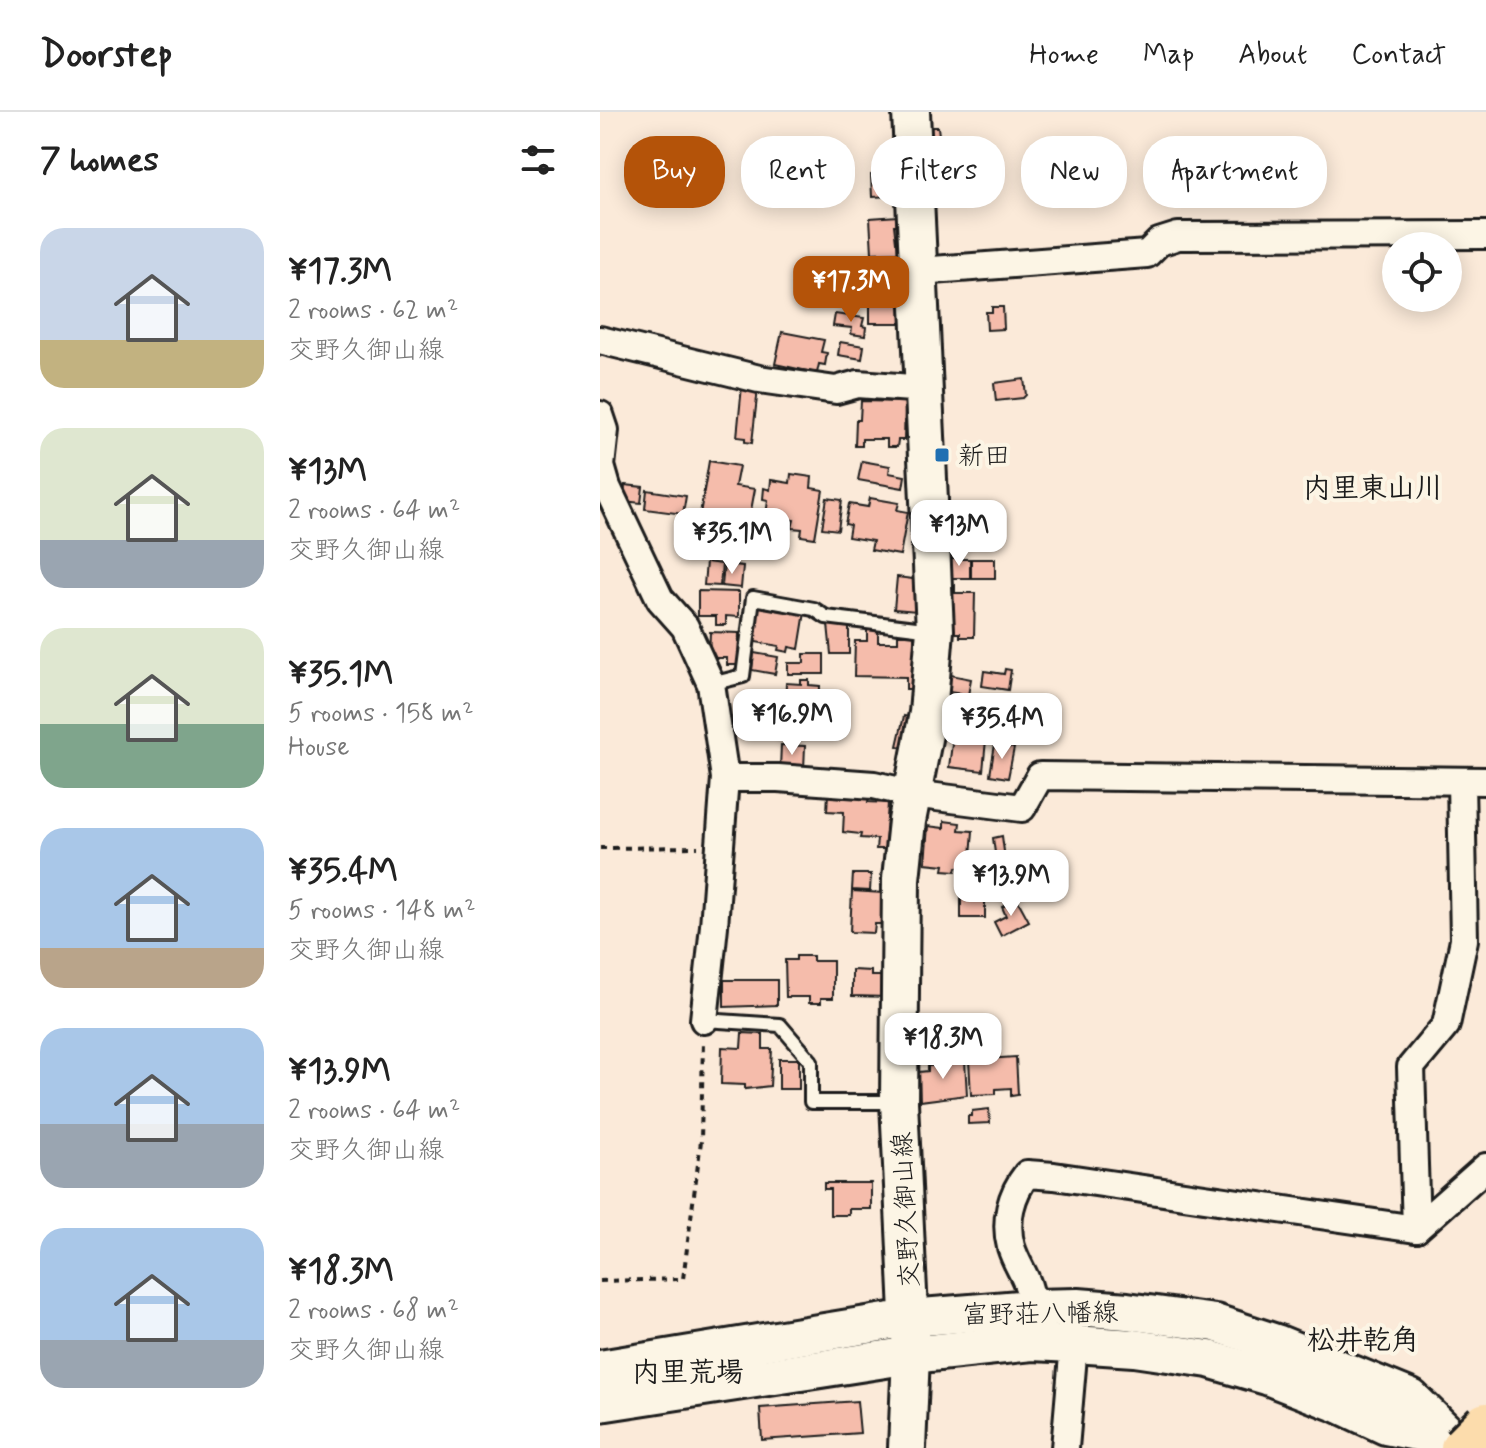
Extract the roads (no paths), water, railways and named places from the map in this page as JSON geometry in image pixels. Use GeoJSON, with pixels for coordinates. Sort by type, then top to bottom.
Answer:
{"type":"FeatureCollection","features":[{"type":"Feature","properties":{"kind":"main road","name":"交野久御山線"},"geometry":{"type":"LineString","coordinates":[[907,1448],[911,1355],[899,1102],[901,879],[907,821],[928,713],[935,630],[911,112]]}},
{"type":"Feature","properties":{"kind":"main road","name":"富野荘八幡線"},"geometry":{"type":"LineString","coordinates":[[600,1369],[910,1318],[1032,1308],[1078,1307],[1127,1311],[1215,1323],[1276,1343],[1411,1398],[1464,1442]]}},
{"type":"Feature","properties":{"kind":"main road","name":"富野荘八幡線"},"geometry":{"type":"LineString","coordinates":[[600,1403],[911,1355],[1032,1342],[1134,1348],[1209,1359],[1267,1376],[1386,1426],[1464,1442]]}},
{"type":"Feature","properties":{"kind":"street"},"geometry":{"type":"LineString","coordinates":[[919,271],[1147,254],[1159,242],[1178,236],[1486,235]]}},
{"type":"Feature","properties":{"kind":"street"},"geometry":{"type":"LineString","coordinates":[[600,340],[759,379],[836,390],[858,384],[925,389]]}},
{"type":"Feature","properties":{"kind":"street"},"geometry":{"type":"LineString","coordinates":[[600,415],[605,430],[601,466],[607,487],[660,599],[685,627],[711,684],[725,778],[704,1020]]}},
{"type":"Feature","properties":{"kind":"street"},"geometry":{"type":"LineString","coordinates":[[725,778],[874,785],[913,794],[1022,808],[1040,776],[1473,781],[1464,940],[1446,1025],[1411,1067],[1416,1229]]}},
{"type":"Feature","properties":{"kind":"street"},"geometry":{"type":"LineString","coordinates":[[1032,1308],[1031,1287],[1011,1247],[1009,1212],[1016,1188],[1027,1174],[1416,1229],[1486,1167]]}},
{"type":"Feature","properties":{"kind":"street"},"geometry":{"type":"LineString","coordinates":[[1065,1448],[1074,1344]]}},
{"type":"Feature","properties":{"kind":"street"},"geometry":{"type":"LineString","coordinates":[[1464,1442],[1486,1406]]}},
{"type":"Feature","properties":{"kind":"lane"},"geometry":{"type":"LineString","coordinates":[[711,684],[743,676],[753,598],[814,609],[826,617],[935,630]]}},
{"type":"Feature","properties":{"kind":"lane"},"geometry":{"type":"LineString","coordinates":[[704,1020],[780,1025],[811,1061],[811,1102],[899,1102]]}},
{"type":"Feature","properties":{"kind":"place","name":"新田"},"geometry":{"type":"Point","coordinates":[942,455]}},
{"type":"Feature","properties":{"kind":"district","name":"内里東山川"},"geometry":{"type":"Point","coordinates":[1373,487]}},
{"type":"Feature","properties":{"kind":"district","name":"松井乾角"},"geometry":{"type":"Point","coordinates":[1363,1339]}},
{"type":"Feature","properties":{"kind":"district","name":"内里荒場"},"geometry":{"type":"Point","coordinates":[688,1371]}}]}
